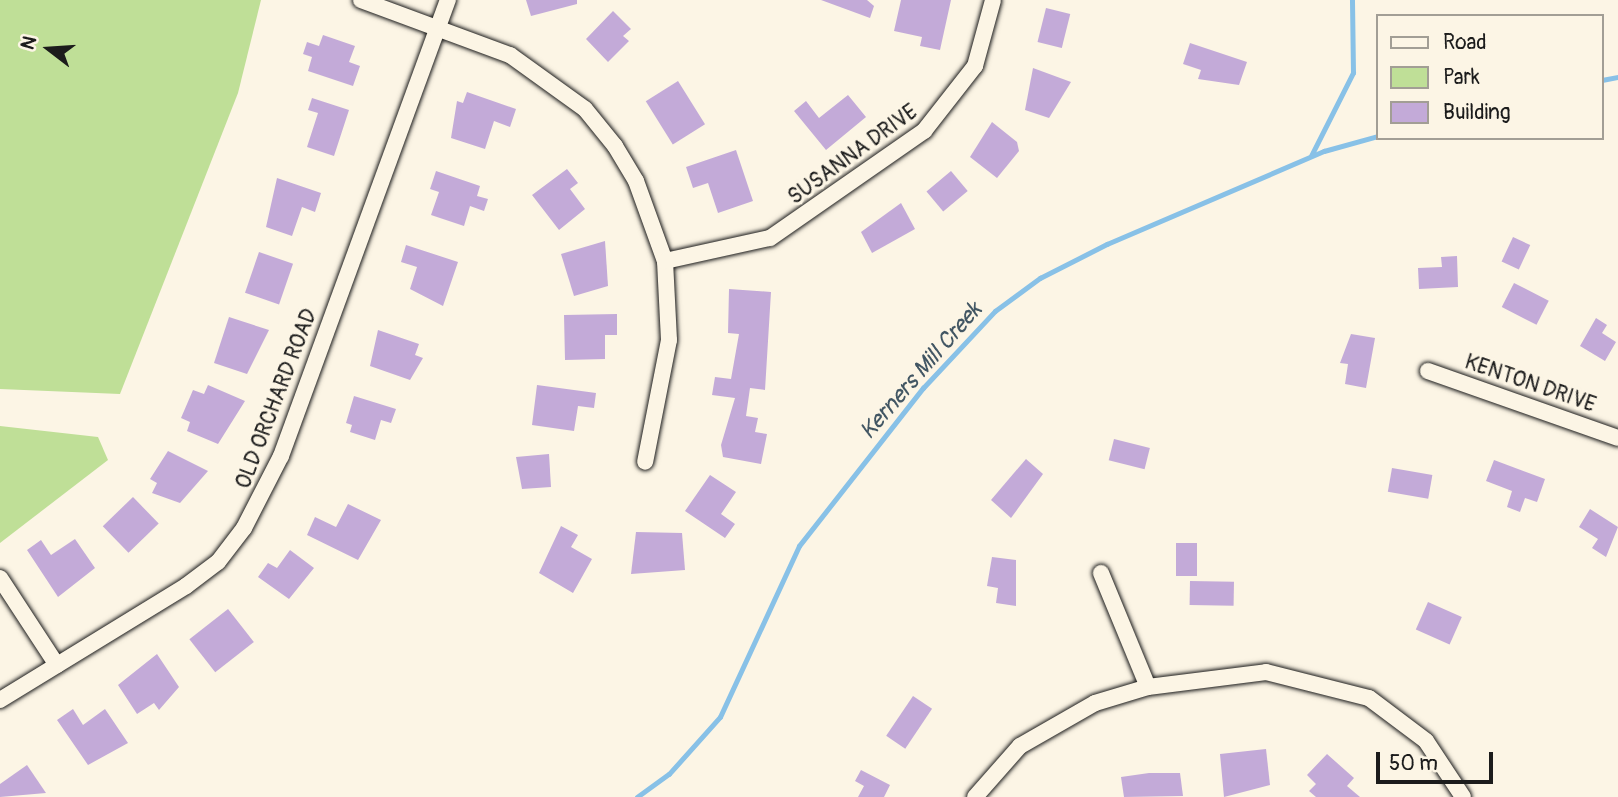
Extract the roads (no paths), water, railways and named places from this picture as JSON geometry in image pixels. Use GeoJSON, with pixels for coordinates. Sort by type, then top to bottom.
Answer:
{"type":"FeatureCollection","features":[{"type":"Feature","properties":{"kind":"street"},"geometry":{"type":"LineString","coordinates":[[361,0],[510,55],[585,108],[636,181],[665,261],[669,340],[645,462]]}},
{"type":"Feature","properties":{"kind":"street","name":"OLD ORCHARD ROAD"},"geometry":{"type":"LineString","coordinates":[[0,700],[218,562],[267,492],[448,0]]}},
{"type":"Feature","properties":{"kind":"street","name":"SUSANNA DRIVE"},"geometry":{"type":"LineString","coordinates":[[665,261],[770,238],[924,131],[975,66],[993,0]]}},
{"type":"Feature","properties":{"kind":"street","name":"KENTON DRIVE"},"geometry":{"type":"LineString","coordinates":[[1428,371],[1618,438]]}},
{"type":"Feature","properties":{"kind":"street"},"geometry":{"type":"LineString","coordinates":[[1101,573],[1148,687]]}},
{"type":"Feature","properties":{"kind":"street"},"geometry":{"type":"LineString","coordinates":[[0,578],[57,665]]}},
{"type":"Feature","properties":{"kind":"street"},"geometry":{"type":"LineString","coordinates":[[975,797],[1020,746],[1095,702],[1148,687],[1266,672],[1343,687],[1387,709],[1426,741],[1463,797]]}},
{"type":"Feature","properties":{"kind":"waterway"},"geometry":{"type":"LineString","coordinates":[[1311,156],[1353,73],[1352,0]]}},
{"type":"Feature","properties":{"kind":"waterway","name":"Kerners Mill Creek"},"geometry":{"type":"LineString","coordinates":[[1604,80],[1618,77]]}},
{"type":"Feature","properties":{"kind":"waterway","name":"Kerners Mill Creek"},"geometry":{"type":"LineString","coordinates":[[637,797],[669,774],[720,717],[799,546],[923,388],[995,311],[1040,278],[1107,244],[1324,151],[1376,137]]}}]}
